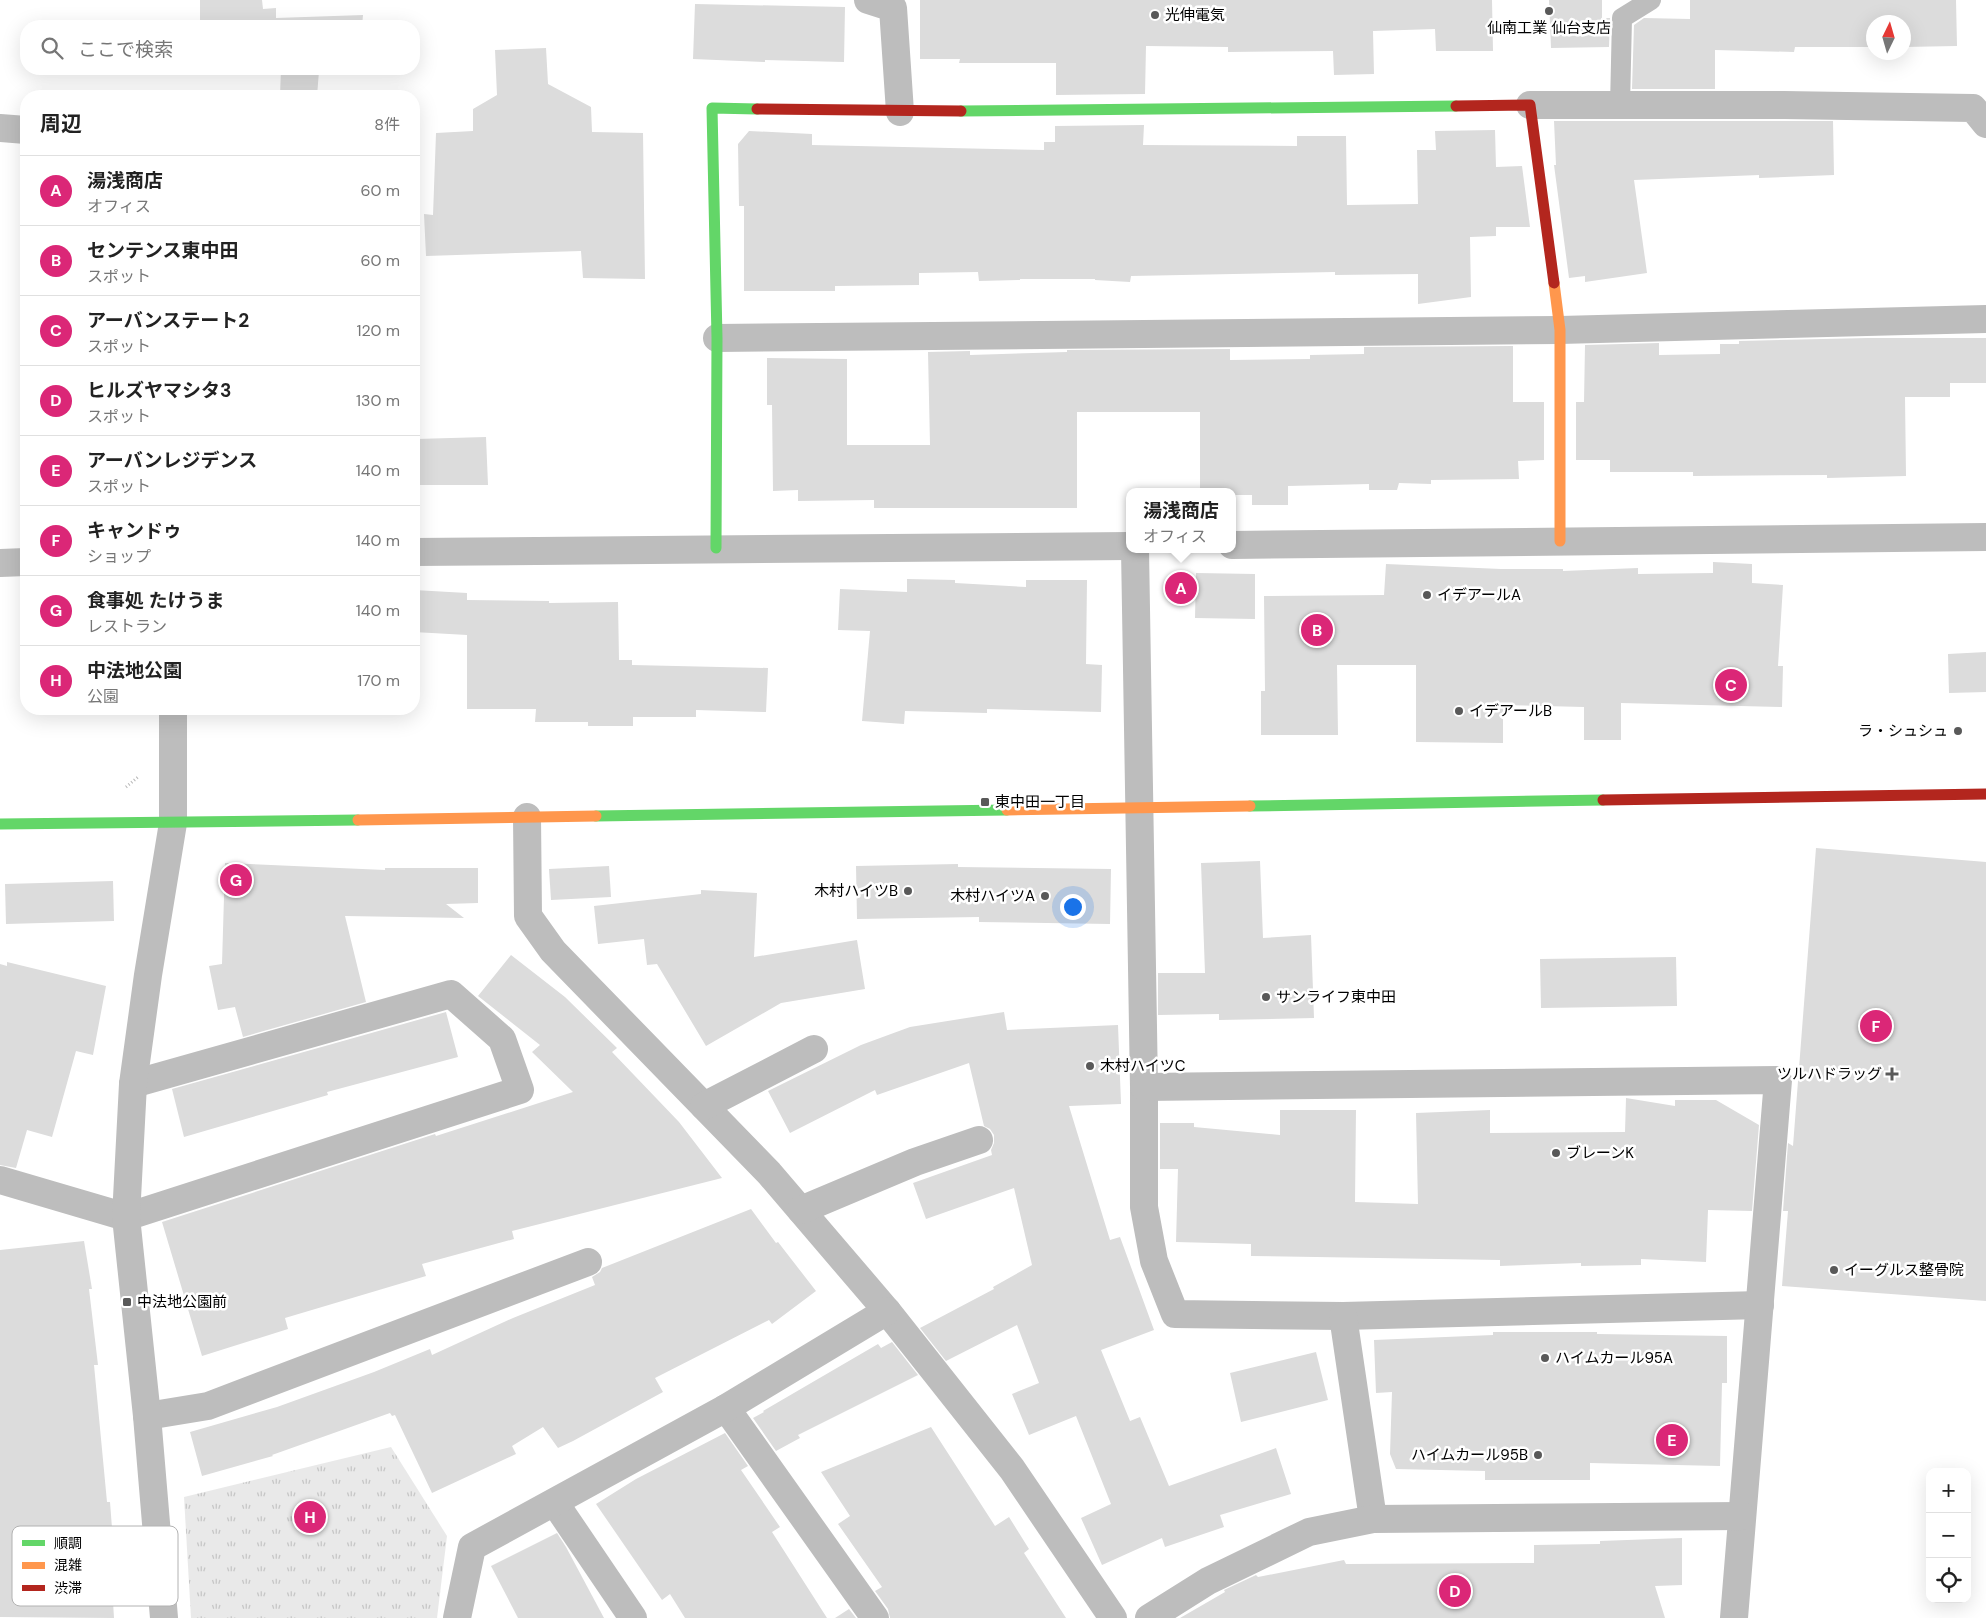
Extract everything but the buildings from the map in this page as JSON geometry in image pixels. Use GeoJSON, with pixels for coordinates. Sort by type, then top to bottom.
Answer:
{"type":"FeatureCollection","features":[{"type":"Feature","properties":{"kind":"street"},"geometry":{"type":"LineString","coordinates":[[868,0],[893,8],[900,112]]}},
{"type":"Feature","properties":{"kind":"street"},"geometry":{"type":"LineString","coordinates":[[1530,105],[1560,330],[1560,541]]}},
{"type":"Feature","properties":{"kind":"street"},"geometry":{"type":"LineString","coordinates":[[716,548],[717,338],[712,108],[900,112],[1530,105],[1784,105],[1973,108],[1986,124]]}},
{"type":"Feature","properties":{"kind":"street"},"geometry":{"type":"LineString","coordinates":[[0,128],[20,130]]}},
{"type":"Feature","properties":{"kind":"street"},"geometry":{"type":"LineString","coordinates":[[717,338],[1560,330],[1986,319]]}},
{"type":"Feature","properties":{"kind":"street"},"geometry":{"type":"LineString","coordinates":[[1236,545],[1986,537]]}},
{"type":"Feature","properties":{"kind":"street"},"geometry":{"type":"LineString","coordinates":[[420,552],[1126,546]]}},
{"type":"Feature","properties":{"kind":"street"},"geometry":{"type":"LineString","coordinates":[[1135,553],[1144,1087],[1144,1207],[1154,1261],[1175,1314],[1343,1316],[1760,1306]]}},
{"type":"Feature","properties":{"kind":"street"},"geometry":{"type":"LineString","coordinates":[[0,562],[20,562]]}},
{"type":"Feature","properties":{"kind":"street"},"geometry":{"type":"LineString","coordinates":[[156,1526],[126,1216],[133,1084],[148,975],[173,823],[173,715]]}},
{"type":"Feature","properties":{"kind":"street"},"geometry":{"type":"LineString","coordinates":[[0,824],[173,823],[1140,806],[1986,794]]}},
{"type":"Feature","properties":{"kind":"street"},"geometry":{"type":"LineString","coordinates":[[527,817],[528,916],[553,951],[769,1173],[888,1312],[1012,1469],[1113,1618]]}},
{"type":"Feature","properties":{"kind":"street"},"geometry":{"type":"LineString","coordinates":[[0,1180],[126,1216],[520,1090],[502,1039],[451,994],[133,1084]]}},
{"type":"Feature","properties":{"kind":"street"},"geometry":{"type":"LineString","coordinates":[[704,1106],[814,1049]]}},
{"type":"Feature","properties":{"kind":"street"},"geometry":{"type":"LineString","coordinates":[[1144,1087],[1778,1080],[1734,1618]]}},
{"type":"Feature","properties":{"kind":"street"},"geometry":{"type":"LineString","coordinates":[[801,1210],[915,1162],[980,1140]]}},
{"type":"Feature","properties":{"kind":"street"},"geometry":{"type":"LineString","coordinates":[[147,1416],[208,1406],[588,1262]]}},
{"type":"Feature","properties":{"kind":"street"},"geometry":{"type":"LineString","coordinates":[[457,1618],[472,1547],[726,1408],[888,1312]]}},
{"type":"Feature","properties":{"kind":"street"},"geometry":{"type":"LineString","coordinates":[[1343,1316],[1373,1519]]}},
{"type":"Feature","properties":{"kind":"street"},"geometry":{"type":"LineString","coordinates":[[726,1408],[875,1618]]}},
{"type":"Feature","properties":{"kind":"street"},"geometry":{"type":"LineString","coordinates":[[555,1503],[633,1618]]}},
{"type":"Feature","properties":{"kind":"street"},"geometry":{"type":"LineString","coordinates":[[1149,1618],[1208,1581],[1309,1532],[1373,1519],[1742,1516]]}},
{"type":"Feature","properties":{"kind":"lane"},"geometry":{"type":"LineString","coordinates":[[1620,106],[1622,18],[1651,0]]}},
{"type":"Feature","properties":{"kind":"path"},"geometry":{"type":"LineString","coordinates":[[116,788],[126,788],[143,772]]}},
{"type":"Feature","properties":{"kind":"green space"},"geometry":{"type":"Polygon","coordinates":[[[391,1447],[447,1536],[437,1618],[191,1618],[184,1497],[391,1447]]]}},
{"type":"Feature","properties":{"kind":"traffic: fast"},"geometry":{"type":"LineString","coordinates":[[961,111],[1456,106]]}},
{"type":"Feature","properties":{"kind":"traffic: fast"},"geometry":{"type":"LineString","coordinates":[[716,548],[717,338],[712,108],[757,109]]}},
{"type":"Feature","properties":{"kind":"traffic: fast"},"geometry":{"type":"LineString","coordinates":[[1250,806],[1603,800]]}},
{"type":"Feature","properties":{"kind":"traffic: fast"},"geometry":{"type":"LineString","coordinates":[[596,816],[1007,810]]}},
{"type":"Feature","properties":{"kind":"traffic: fast"},"geometry":{"type":"LineString","coordinates":[[0,824],[358,820]]}},
{"type":"Feature","properties":{"kind":"traffic: slow"},"geometry":{"type":"LineString","coordinates":[[1554,283],[1560,330],[1560,541]]}},
{"type":"Feature","properties":{"kind":"traffic: slow"},"geometry":{"type":"LineString","coordinates":[[1007,810],[1250,806]]}},
{"type":"Feature","properties":{"kind":"traffic: slow"},"geometry":{"type":"LineString","coordinates":[[358,820],[596,816]]}},
{"type":"Feature","properties":{"kind":"traffic: jam"},"geometry":{"type":"LineString","coordinates":[[1456,106],[1530,105],[1554,283]]}},
{"type":"Feature","properties":{"kind":"traffic: jam"},"geometry":{"type":"LineString","coordinates":[[757,109],[961,111]]}},
{"type":"Feature","properties":{"kind":"traffic: jam"},"geometry":{"type":"LineString","coordinates":[[1603,800],[1986,794]]}},
{"type":"Feature","properties":{"kind":"place","name":"仙南工業 仙台支店"},"geometry":{"type":"Point","coordinates":[1549,11]}},
{"type":"Feature","properties":{"kind":"place","name":"光伸電気"},"geometry":{"type":"Point","coordinates":[1155,15]}},
{"type":"Feature","properties":{"kind":"place","name":"湯浅商店"},"geometry":{"type":"Point","coordinates":[1181,588]}},
{"type":"Feature","properties":{"kind":"place","name":"イデアールA"},"geometry":{"type":"Point","coordinates":[1427,595]}},
{"type":"Feature","properties":{"kind":"place","name":"センテンス東中田"},"geometry":{"type":"Point","coordinates":[1317,630]}},
{"type":"Feature","properties":{"kind":"place","name":"アーバンステート2"},"geometry":{"type":"Point","coordinates":[1731,685]}},
{"type":"Feature","properties":{"kind":"place","name":"イデアールB"},"geometry":{"type":"Point","coordinates":[1459,711]}},
{"type":"Feature","properties":{"kind":"place","name":"ラ・シュシュ"},"geometry":{"type":"Point","coordinates":[1958,731]}},
{"type":"Feature","properties":{"kind":"place","name":"東中田一丁目"},"geometry":{"type":"Point","coordinates":[985,802]}},
{"type":"Feature","properties":{"kind":"place","name":"食事処 たけうま"},"geometry":{"type":"Point","coordinates":[236,880]}},
{"type":"Feature","properties":{"kind":"place","name":"木村ハイツB"},"geometry":{"type":"Point","coordinates":[908,891]}},
{"type":"Feature","properties":{"kind":"place","name":"木村ハイツA"},"geometry":{"type":"Point","coordinates":[1045,896]}},
{"type":"Feature","properties":{"kind":"place","name":"サンライフ東中田"},"geometry":{"type":"Point","coordinates":[1266,997]}},
{"type":"Feature","properties":{"kind":"place","name":"キャンドゥ"},"geometry":{"type":"Point","coordinates":[1876,1026]}},
{"type":"Feature","properties":{"kind":"place","name":"木村ハイツC"},"geometry":{"type":"Point","coordinates":[1090,1066]}},
{"type":"Feature","properties":{"kind":"place","name":"ツルハドラッグ"},"geometry":{"type":"Point","coordinates":[1892,1074]}},
{"type":"Feature","properties":{"kind":"place","name":"ブレーンK"},"geometry":{"type":"Point","coordinates":[1556,1153]}},
{"type":"Feature","properties":{"kind":"place","name":"イーグルス整骨院"},"geometry":{"type":"Point","coordinates":[1834,1270]}},
{"type":"Feature","properties":{"kind":"place","name":"中法地公園前"},"geometry":{"type":"Point","coordinates":[127,1302]}},
{"type":"Feature","properties":{"kind":"place","name":"ハイムカール95A"},"geometry":{"type":"Point","coordinates":[1545,1358]}},
{"type":"Feature","properties":{"kind":"place","name":"アーバンレジデンス"},"geometry":{"type":"Point","coordinates":[1672,1440]}},
{"type":"Feature","properties":{"kind":"place","name":"ハイムカール95B"},"geometry":{"type":"Point","coordinates":[1538,1455]}},
{"type":"Feature","properties":{"kind":"place","name":"中法地公園"},"geometry":{"type":"Point","coordinates":[310,1517]}},
{"type":"Feature","properties":{"kind":"place","name":"ヒルズヤマシタ3"},"geometry":{"type":"Point","coordinates":[1455,1591]}}]}
